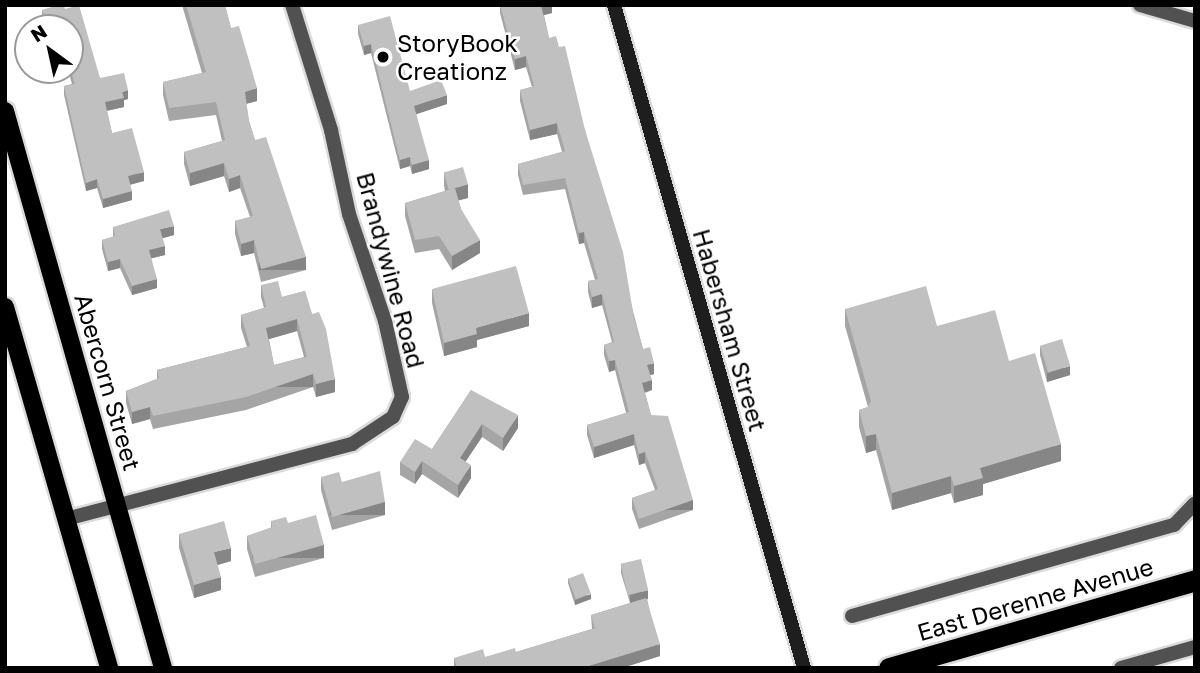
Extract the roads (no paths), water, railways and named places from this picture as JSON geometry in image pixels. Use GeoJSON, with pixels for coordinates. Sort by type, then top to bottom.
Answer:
{"type":"FeatureCollection","features":[{"type":"Feature","properties":{"kind":"highway","name":"East Derenne Avenue"},"geometry":{"type":"LineString","coordinates":[[889,668],[1195,580]]}},
{"type":"Feature","properties":{"kind":"main road","name":"Abercorn Street"},"geometry":{"type":"LineString","coordinates":[[5,111],[163,668]]}},
{"type":"Feature","properties":{"kind":"main road"},"geometry":{"type":"LineString","coordinates":[[5,307],[108,668]]}},
{"type":"Feature","properties":{"kind":"street","name":"Brandywine Road"},"geometry":{"type":"LineString","coordinates":[[66,519],[352,444],[393,416],[402,397],[385,321],[349,214],[331,130],[292,5]]}},
{"type":"Feature","properties":{"kind":"street","name":"Habersham Street"},"geometry":{"type":"LineString","coordinates":[[614,5],[804,668]]}},
{"type":"Feature","properties":{"kind":"street"},"geometry":{"type":"LineString","coordinates":[[1140,5],[1195,20]]}},
{"type":"Feature","properties":{"kind":"street"},"geometry":{"type":"LineString","coordinates":[[852,617],[1174,525],[1195,503]]}},
{"type":"Feature","properties":{"kind":"street"},"geometry":{"type":"LineString","coordinates":[[1121,668],[1195,647]]}},
{"type":"Feature","properties":{"kind":"place","name":"StoryBook Creationz"},"geometry":{"type":"Point","coordinates":[383,57]}}]}
